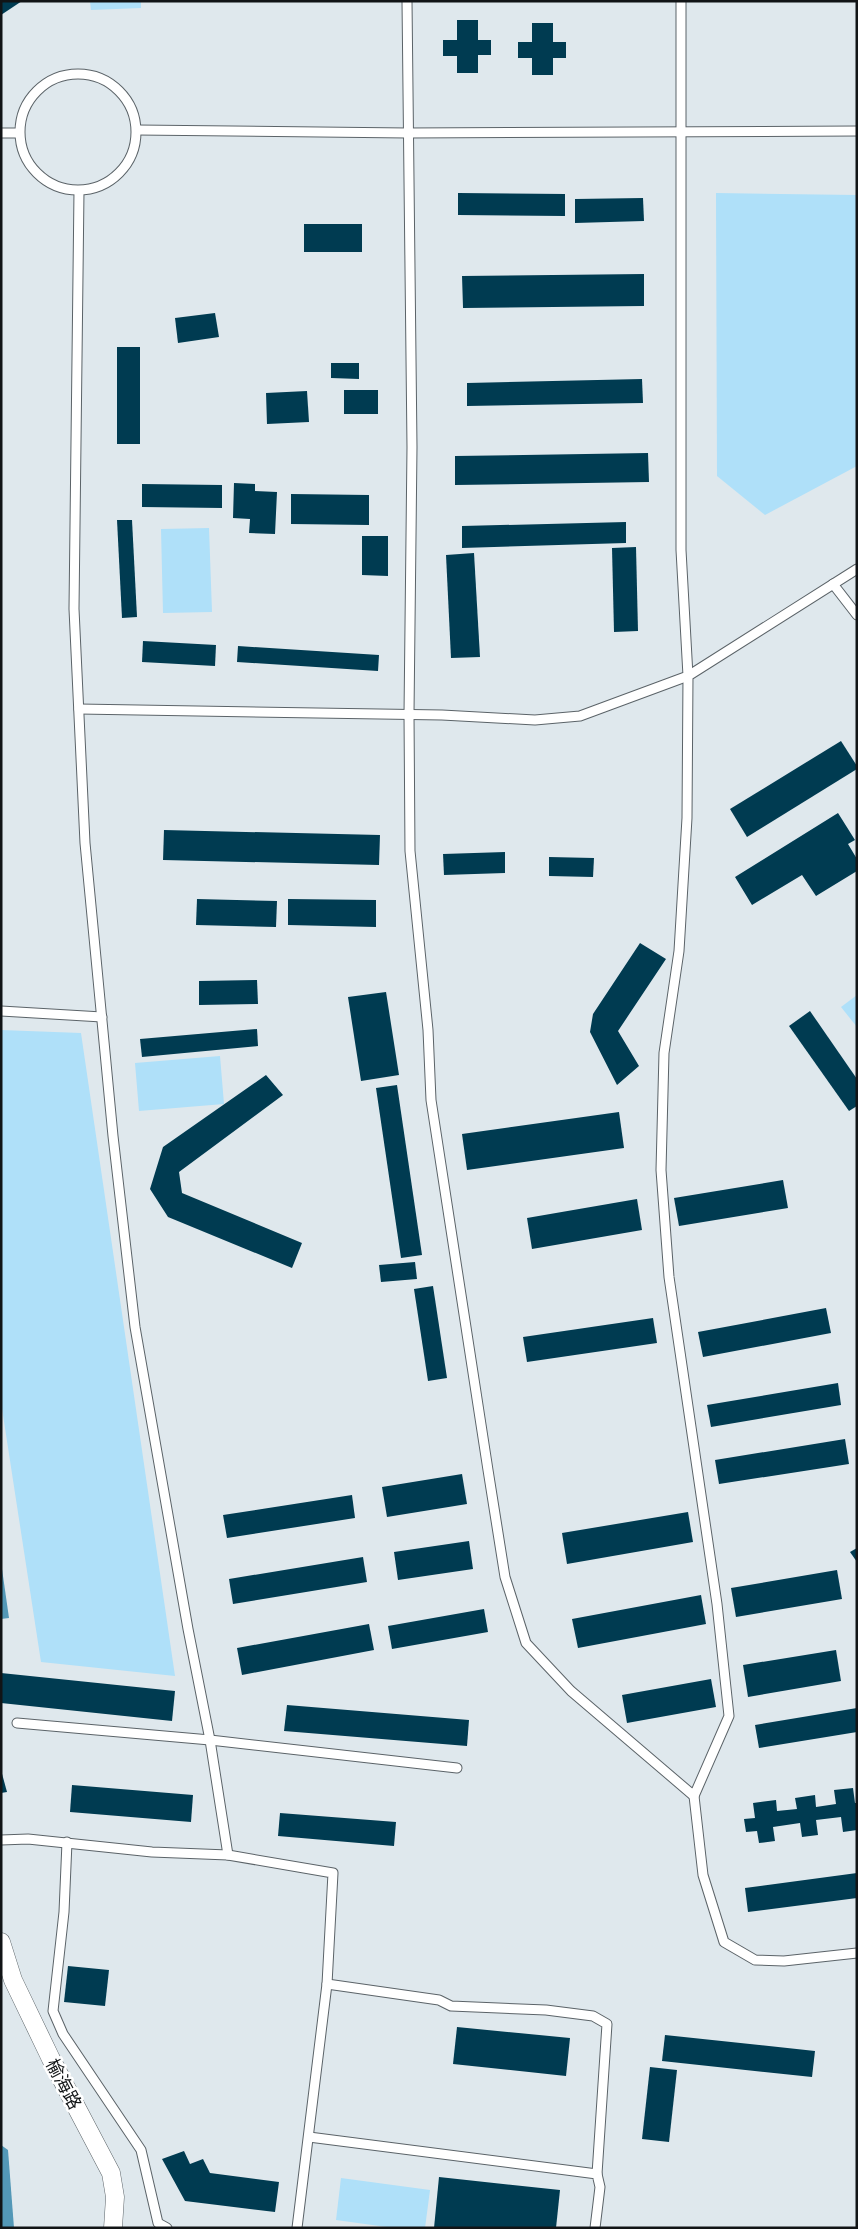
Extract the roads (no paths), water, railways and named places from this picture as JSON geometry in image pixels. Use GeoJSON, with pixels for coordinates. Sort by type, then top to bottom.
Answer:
{"type":"FeatureCollection","features":[{"type":"Feature","properties":{"kind":"street","name":"榆海路"},"geometry":{"type":"LineString","coordinates":[[1,1942],[14,1980],[43,2042],[111,2173],[115,2197],[112,2228]]}},
{"type":"Feature","properties":{"kind":"lane"},"geometry":{"type":"LineString","coordinates":[[407,1],[412,447],[409,714],[410,851],[428,1030],[431,1100],[506,1577],[526,1643],[571,1691],[694,1796]]}},
{"type":"Feature","properties":{"kind":"lane"},"geometry":{"type":"LineString","coordinates":[[681,1],[683,132],[680,302],[681,550],[688,676],[687,818],[679,951],[664,1054],[661,1170],[669,1277],[717,1604],[728,1716],[694,1796],[703,1875],[724,1942],[755,1960],[784,1962],[857,1953]]}},
{"type":"Feature","properties":{"kind":"lane"},"geometry":{"type":"LineString","coordinates":[[76,73],[99,77],[118,89],[132,107],[137,130],[133,152],[121,172],[102,186],[79,190],[56,186],[37,174],[24,155],[19,133],[23,110],[35,91],[54,78],[76,73]]}},
{"type":"Feature","properties":{"kind":"lane"},"geometry":{"type":"LineString","coordinates":[[137,130],[407,133],[857,132]]}},
{"type":"Feature","properties":{"kind":"lane"},"geometry":{"type":"LineString","coordinates":[[1,133],[19,133]]}},
{"type":"Feature","properties":{"kind":"lane"},"geometry":{"type":"LineString","coordinates":[[79,190],[74,609],[85,843],[135,1327],[188,1629],[210,1740],[228,1855]]}},
{"type":"Feature","properties":{"kind":"lane"},"geometry":{"type":"LineString","coordinates":[[79,709],[409,714],[535,720],[580,716],[688,676],[857,569]]}},
{"type":"Feature","properties":{"kind":"lane"},"geometry":{"type":"LineString","coordinates":[[833,584],[857,615]]}},
{"type":"Feature","properties":{"kind":"lane"},"geometry":{"type":"LineString","coordinates":[[1,1011],[102,1017]]}},
{"type":"Feature","properties":{"kind":"lane"},"geometry":{"type":"LineString","coordinates":[[17,1723],[210,1740],[457,1768]]}},
{"type":"Feature","properties":{"kind":"lane"},"geometry":{"type":"LineString","coordinates":[[1,1840],[28,1839],[152,1852],[228,1855],[333,1873],[327,1984],[297,2228]]}},
{"type":"Feature","properties":{"kind":"lane"},"geometry":{"type":"LineString","coordinates":[[67,1842],[64,1912],[53,2011],[63,2034],[141,2150],[157,2225],[167,2228]]}},
{"type":"Feature","properties":{"kind":"lane"},"geometry":{"type":"LineString","coordinates":[[327,1984],[439,2000],[451,2006],[546,2010],[593,2016],[607,2024],[597,2174],[600,2187],[596,2228]]}},
{"type":"Feature","properties":{"kind":"lane"},"geometry":{"type":"LineString","coordinates":[[309,2137],[597,2174]]}}]}
